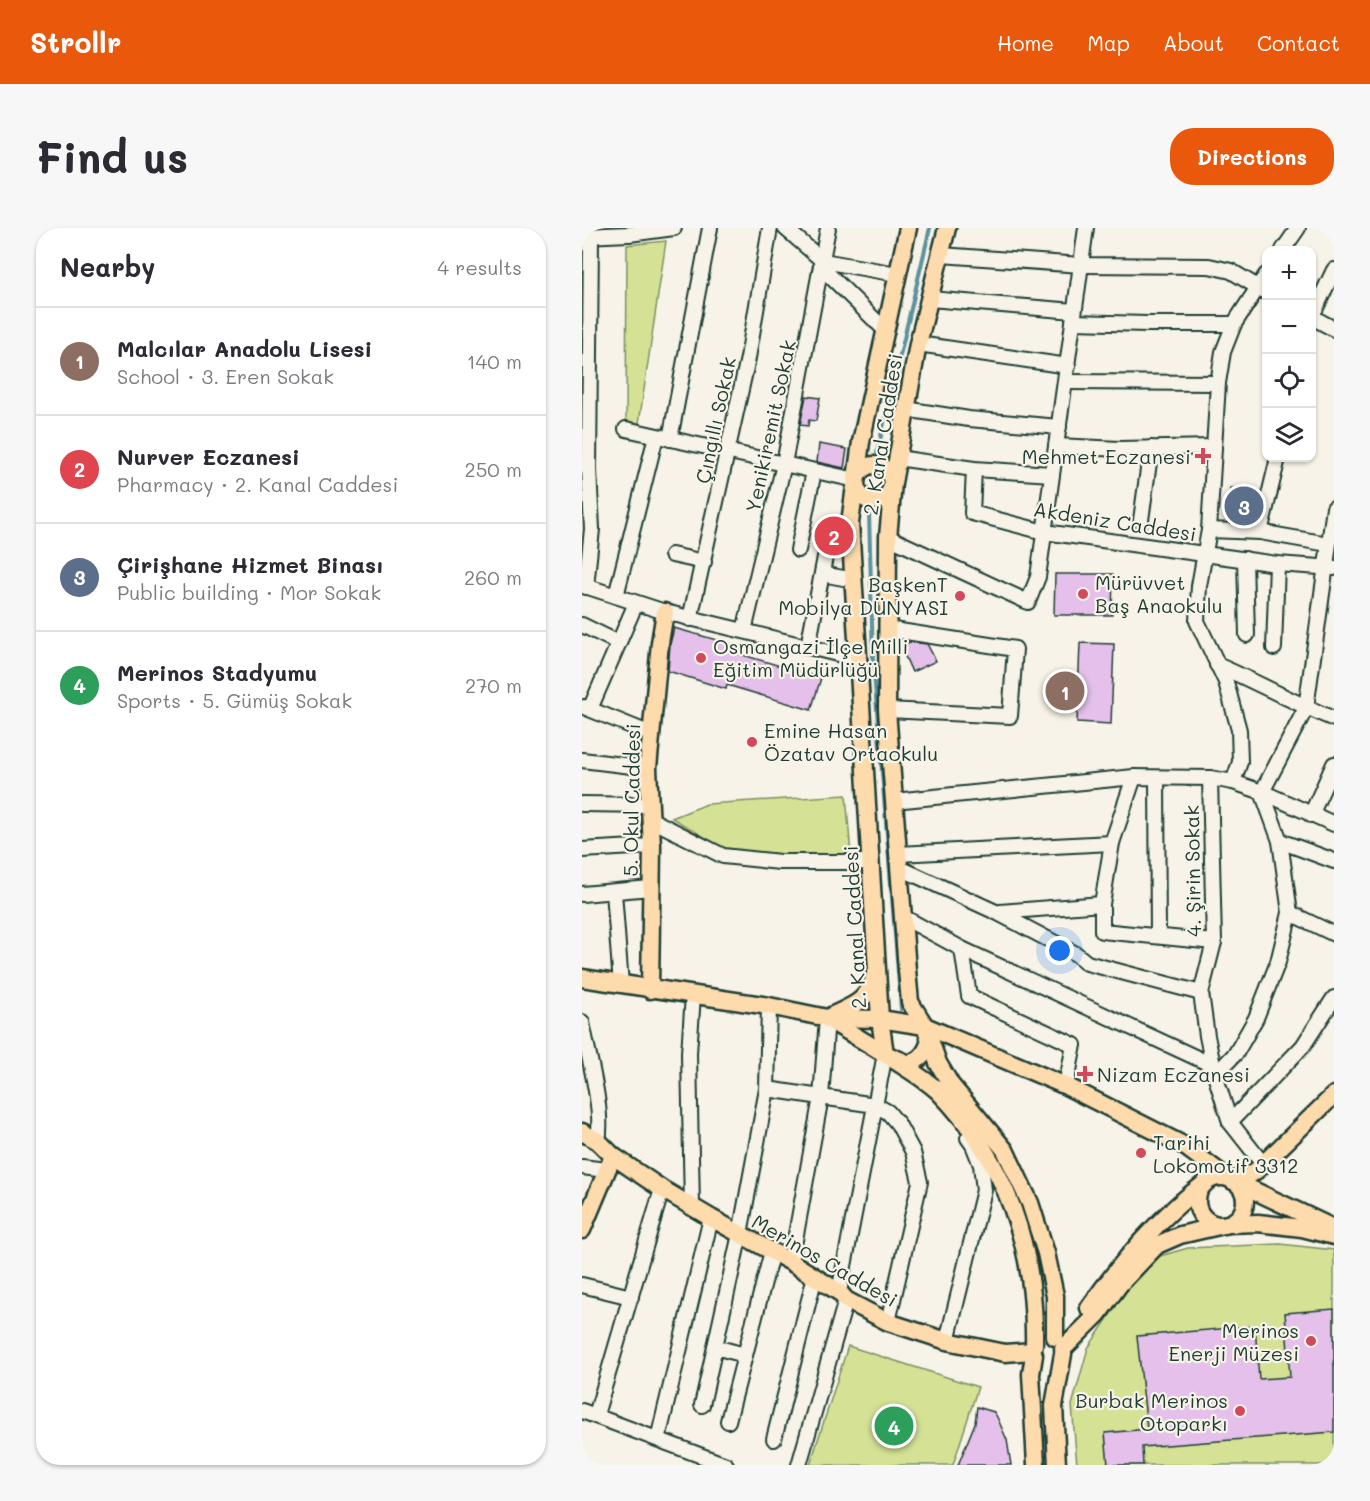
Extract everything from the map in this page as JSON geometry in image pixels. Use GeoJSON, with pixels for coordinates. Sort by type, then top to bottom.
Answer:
{"type":"FeatureCollection","features":[{"type":"Feature","properties":{"kind":"main road","name":"2. Kanal Caddesi"},"geometry":{"type":"LineString","coordinates":[[885,1054],[880,1019],[850,523],[861,442],[905,228]]}},
{"type":"Feature","properties":{"kind":"main road","name":"2. Kanal Caddesi"},"geometry":{"type":"LineString","coordinates":[[947,228],[918,344],[905,409],[892,483],[888,537],[886,710],[910,1002],[927,1033],[938,1063],[951,1085],[1005,1150],[1025,1193],[1039,1228],[1055,1296],[1060,1345]]}},
{"type":"Feature","properties":{"kind":"main road"},"geometry":{"type":"LineString","coordinates":[[879,465],[889,472],[891,489],[884,498],[867,500],[858,491],[856,480],[858,474],[867,466],[879,465]]}},
{"type":"Feature","properties":{"kind":"main road","name":"5. Okul Caddesi"},"geometry":{"type":"LineString","coordinates":[[650,990],[652,846],[648,768],[665,612]]}},
{"type":"Feature","properties":{"kind":"main road"},"geometry":{"type":"LineString","coordinates":[[827,1018],[863,1000],[870,991],[878,959]]}},
{"type":"Feature","properties":{"kind":"main road"},"geometry":{"type":"LineString","coordinates":[[582,978],[769,1006],[827,1018],[880,1019],[927,1033],[1066,1086],[1183,1145],[1230,1179],[1244,1193],[1245,1201],[1240,1215],[1228,1224],[1180,1235],[1156,1245],[1119,1285],[1098,1314],[1060,1345],[1054,1406],[1057,1465]]}},
{"type":"Feature","properties":{"kind":"main road"},"geometry":{"type":"LineString","coordinates":[[827,1018],[885,1054],[936,1090],[976,1135],[1003,1182],[1030,1273],[1034,1350],[1040,1362],[1049,1365],[1058,1361],[1060,1345],[1087,1312],[1112,1275],[1183,1200],[1210,1180],[1246,1178],[1334,1095]]}},
{"type":"Feature","properties":{"kind":"main road"},"geometry":{"type":"LineString","coordinates":[[885,1054],[909,1064],[919,1060],[927,1051],[927,1033]]}},
{"type":"Feature","properties":{"kind":"main road","name":"Merinos Caddesi"},"geometry":{"type":"LineString","coordinates":[[582,1132],[598,1141],[610,1163],[662,1189],[772,1251],[815,1276],[842,1296],[888,1322],[948,1341],[1005,1353],[1034,1350]]}},
{"type":"Feature","properties":{"kind":"main road"},"geometry":{"type":"LineString","coordinates":[[582,1230],[610,1163]]}},
{"type":"Feature","properties":{"kind":"main road"},"geometry":{"type":"LineString","coordinates":[[1230,1179],[1334,1228]]}},
{"type":"Feature","properties":{"kind":"main road"},"geometry":{"type":"LineString","coordinates":[[1204,1184],[1197,1198],[1200,1213],[1212,1223],[1280,1225],[1334,1236]]}},
{"type":"Feature","properties":{"kind":"main road"},"geometry":{"type":"LineString","coordinates":[[1036,1465],[1031,1374],[1034,1350],[1036,1341],[1045,1335],[1060,1345]]}},
{"type":"Feature","properties":{"kind":"street"},"geometry":{"type":"LineString","coordinates":[[616,596],[663,437],[710,228]]}},
{"type":"Feature","properties":{"kind":"street","name":"Çıngıllı Sokak"},"geometry":{"type":"LineString","coordinates":[[690,619],[729,452],[770,228]]}},
{"type":"Feature","properties":{"kind":"street"},"geometry":{"type":"LineString","coordinates":[[785,228],[884,329]]}},
{"type":"Feature","properties":{"kind":"street","name":"Yenikiremit Sokak"},"geometry":{"type":"LineString","coordinates":[[744,631],[784,464],[828,228]]}},
{"type":"Feature","properties":{"kind":"street"},"geometry":{"type":"LineString","coordinates":[[888,537],[1028,602],[1038,577],[1086,228]]}},
{"type":"Feature","properties":{"kind":"street"},"geometry":{"type":"LineString","coordinates":[[1286,246],[1298,228]]}},
{"type":"Feature","properties":{"kind":"street"},"geometry":{"type":"LineString","coordinates":[[669,229],[586,236],[587,527],[584,586],[690,619],[858,659]]}},
{"type":"Feature","properties":{"kind":"street"},"geometry":{"type":"LineString","coordinates":[[941,255],[1081,265],[1209,266],[1231,271],[1262,290],[1234,324],[1223,352],[1218,383],[1209,530],[1199,586],[1197,621],[1226,682],[1239,730],[1239,762],[1233,782]]}},
{"type":"Feature","properties":{"kind":"street"},"geometry":{"type":"LineString","coordinates":[[822,264],[897,274]]}},
{"type":"Feature","properties":{"kind":"street"},"geometry":{"type":"LineString","coordinates":[[1316,307],[1334,270]]}},
{"type":"Feature","properties":{"kind":"street"},"geometry":{"type":"LineString","coordinates":[[930,299],[1147,324],[1234,324]]}},
{"type":"Feature","properties":{"kind":"street"},"geometry":{"type":"LineString","coordinates":[[1316,320],[1334,329]]}},
{"type":"Feature","properties":{"kind":"street"},"geometry":{"type":"LineString","coordinates":[[918,344],[1068,366]]}},
{"type":"Feature","properties":{"kind":"street"},"geometry":{"type":"LineString","coordinates":[[1066,382],[1218,383]]}},
{"type":"Feature","properties":{"kind":"street"},"geometry":{"type":"LineString","coordinates":[[905,409],[969,419],[1059,427]]}},
{"type":"Feature","properties":{"kind":"street"},"geometry":{"type":"LineString","coordinates":[[626,429],[856,480]]}},
{"type":"Feature","properties":{"kind":"street"},"geometry":{"type":"LineString","coordinates":[[1056,446],[1120,449],[1213,447]]}},
{"type":"Feature","properties":{"kind":"street"},"geometry":{"type":"LineString","coordinates":[[1141,520],[1151,448]]}},
{"type":"Feature","properties":{"kind":"street"},"geometry":{"type":"LineString","coordinates":[[897,458],[974,469],[1052,474]]}},
{"type":"Feature","properties":{"kind":"street"},"geometry":{"type":"LineString","coordinates":[[1260,532],[1277,462]]}},
{"type":"Feature","properties":{"kind":"street","name":"Akdeniz Caddesi"},"geometry":{"type":"LineString","coordinates":[[974,469],[972,513],[1044,532],[1277,564],[1330,567]]}},
{"type":"Feature","properties":{"kind":"street"},"geometry":{"type":"LineString","coordinates":[[798,550],[814,471]]}},
{"type":"Feature","properties":{"kind":"street"},"geometry":{"type":"LineString","coordinates":[[903,917],[962,949],[1213,1070],[1236,1053],[1256,1018],[1278,962],[1290,913],[1280,841],[1262,792],[1306,708],[1330,567],[1328,544],[1334,508]]}},
{"type":"Feature","properties":{"kind":"street"},"geometry":{"type":"LineString","coordinates":[[1209,530],[1260,532],[1328,544]]}},
{"type":"Feature","properties":{"kind":"street"},"geometry":{"type":"LineString","coordinates":[[672,555],[704,562]]}},
{"type":"Feature","properties":{"kind":"street"},"geometry":{"type":"LineString","coordinates":[[808,647],[825,557]]}},
{"type":"Feature","properties":{"kind":"street"},"geometry":{"type":"LineString","coordinates":[[1245,559],[1247,635]]}},
{"type":"Feature","properties":{"kind":"street"},"geometry":{"type":"LineString","coordinates":[[1274,648],[1277,564]]}},
{"type":"Feature","properties":{"kind":"street"},"geometry":{"type":"LineString","coordinates":[[822,574],[854,580]]}},
{"type":"Feature","properties":{"kind":"street"},"geometry":{"type":"LineString","coordinates":[[636,603],[619,643],[586,708],[651,734]]}},
{"type":"Feature","properties":{"kind":"street"},"geometry":{"type":"LineString","coordinates":[[582,625],[619,643]]}},
{"type":"Feature","properties":{"kind":"street"},"geometry":{"type":"LineString","coordinates":[[886,710],[1010,716],[1016,649],[887,629]]}},
{"type":"Feature","properties":{"kind":"street"},"geometry":{"type":"LineString","coordinates":[[1217,665],[1334,719]]}},
{"type":"Feature","properties":{"kind":"street"},"geometry":{"type":"LineString","coordinates":[[582,760],[648,768]]}},
{"type":"Feature","properties":{"kind":"street"},"geometry":{"type":"LineString","coordinates":[[1311,815],[1334,764]]}},
{"type":"Feature","properties":{"kind":"street"},"geometry":{"type":"LineString","coordinates":[[1134,777],[1112,843],[1102,904],[1102,931],[1214,942]]}},
{"type":"Feature","properties":{"kind":"street"},"geometry":{"type":"LineString","coordinates":[[894,801],[1134,777],[1210,778],[1233,782],[1262,792],[1334,824]]}},
{"type":"Feature","properties":{"kind":"street","name":"4. Şirin Sokak"},"geometry":{"type":"LineString","coordinates":[[1210,778],[1214,942],[1201,993],[1213,1070],[1230,1122],[1263,1164]]}},
{"type":"Feature","properties":{"kind":"street"},"geometry":{"type":"LineString","coordinates":[[1157,779],[1158,935]]}},
{"type":"Feature","properties":{"kind":"street"},"geometry":{"type":"LineString","coordinates":[[582,804],[651,813],[723,856],[780,862],[871,862]]}},
{"type":"Feature","properties":{"kind":"street"},"geometry":{"type":"LineString","coordinates":[[1280,841],[1334,861]]}},
{"type":"Feature","properties":{"kind":"street"},"geometry":{"type":"LineString","coordinates":[[899,861],[1112,843]]}},
{"type":"Feature","properties":{"kind":"street"},"geometry":{"type":"LineString","coordinates":[[582,850],[652,846]]}},
{"type":"Feature","properties":{"kind":"street"},"geometry":{"type":"LineString","coordinates":[[899,861],[1076,954],[1087,963],[1201,993]]}},
{"type":"Feature","properties":{"kind":"street"},"geometry":{"type":"LineString","coordinates":[[582,894],[651,888]]}},
{"type":"Feature","properties":{"kind":"street"},"geometry":{"type":"LineString","coordinates":[[614,892],[621,985]]}},
{"type":"Feature","properties":{"kind":"street"},"geometry":{"type":"LineString","coordinates":[[998,912],[1102,904]]}},
{"type":"Feature","properties":{"kind":"street"},"geometry":{"type":"LineString","coordinates":[[1290,913],[1334,934]]}},
{"type":"Feature","properties":{"kind":"street"},"geometry":{"type":"LineString","coordinates":[[962,949],[969,996],[1074,1045],[1066,1086]]}},
{"type":"Feature","properties":{"kind":"street"},"geometry":{"type":"LineString","coordinates":[[692,1207],[689,1053],[693,995]]}},
{"type":"Feature","properties":{"kind":"street"},"geometry":{"type":"LineString","coordinates":[[1230,1122],[1303,1046],[1334,998]]}},
{"type":"Feature","properties":{"kind":"street"},"geometry":{"type":"LineString","coordinates":[[702,1405],[740,1234],[767,1089],[769,1006]]}},
{"type":"Feature","properties":{"kind":"street"},"geometry":{"type":"LineString","coordinates":[[791,1262],[821,1097],[827,1018]]}},
{"type":"Feature","properties":{"kind":"street"},"geometry":{"type":"LineString","coordinates":[[582,1022],[586,1065],[600,1119],[598,1141]]}},
{"type":"Feature","properties":{"kind":"street"},"geometry":{"type":"LineString","coordinates":[[799,1465],[842,1296],[885,1054]]}},
{"type":"Feature","properties":{"kind":"street"},"geometry":{"type":"LineString","coordinates":[[767,1089],[875,1105],[888,1113],[898,1124],[913,1152],[920,1182],[888,1322]]}},
{"type":"Feature","properties":{"kind":"street"},"geometry":{"type":"LineString","coordinates":[[936,1090],[946,1112],[973,1145],[981,1165],[984,1190],[948,1341]]}},
{"type":"Feature","properties":{"kind":"street"},"geometry":{"type":"LineString","coordinates":[[582,1167],[610,1163]]}},
{"type":"Feature","properties":{"kind":"street"},"geometry":{"type":"LineString","coordinates":[[984,1190],[1003,1182]]}},
{"type":"Feature","properties":{"kind":"street"},"geometry":{"type":"LineString","coordinates":[[596,1415],[662,1189]]}},
{"type":"Feature","properties":{"kind":"street"},"geometry":{"type":"LineString","coordinates":[[658,1438],[711,1218]]}},
{"type":"Feature","properties":{"kind":"street"},"geometry":{"type":"LineString","coordinates":[[728,1421],[772,1251]]}},
{"type":"Feature","properties":{"kind":"street"},"geometry":{"type":"LineString","coordinates":[[774,1438],[815,1276]]}},
{"type":"Feature","properties":{"kind":"street"},"geometry":{"type":"LineString","coordinates":[[582,1285],[631,1297]]}},
{"type":"Feature","properties":{"kind":"street"},"geometry":{"type":"LineString","coordinates":[[715,1347],[746,1355]]}},
{"type":"Feature","properties":{"kind":"street"},"geometry":{"type":"LineString","coordinates":[[582,1411],[726,1465]]}},
{"type":"Feature","properties":{"kind":"green space"},"geometry":{"type":"Polygon","coordinates":[[[666,241],[639,423],[626,423],[627,245],[666,241]]]}},
{"type":"Feature","properties":{"kind":"green space"},"geometry":{"type":"Polygon","coordinates":[[[846,795],[851,855],[780,855],[726,850],[672,818],[707,804],[846,795]]]}},
{"type":"Feature","properties":{"kind":"green space"},"geometry":{"type":"Polygon","coordinates":[[[1280,1244],[1334,1250],[1334,1465],[1077,1465],[1072,1405],[1088,1348],[1128,1288],[1160,1256],[1188,1248],[1280,1244]]]}},
{"type":"Feature","properties":{"kind":"green space"},"geometry":{"type":"Polygon","coordinates":[[[848,1346],[978,1387],[953,1465],[810,1465],[848,1346]]]}},
{"type":"Feature","properties":{"kind":"building"},"geometry":{"type":"Polygon","coordinates":[[[806,396],[820,398],[816,421],[809,420],[808,426],[800,425],[806,396]]]}},
{"type":"Feature","properties":{"kind":"building"},"geometry":{"type":"Polygon","coordinates":[[[819,444],[847,449],[844,468],[817,462],[819,444]]]}},
{"type":"Feature","properties":{"kind":"building"},"geometry":{"type":"Polygon","coordinates":[[[1231,488],[1259,491],[1253,523],[1228,522],[1231,488]]]}},
{"type":"Feature","properties":{"kind":"building","name":"Mürüvvet Baş Anaokulu"},"geometry":{"type":"Polygon","coordinates":[[[1055,574],[1113,574],[1112,615],[1054,615],[1055,574]]]}},
{"type":"Feature","properties":{"kind":"building"},"geometry":{"type":"Polygon","coordinates":[[[674,628],[738,646],[736,653],[821,678],[811,710],[727,685],[726,689],[668,671],[674,628]]]}},
{"type":"Feature","properties":{"kind":"building"},"geometry":{"type":"Polygon","coordinates":[[[910,642],[927,644],[936,661],[912,672],[904,654],[904,644],[910,642]]]}},
{"type":"Feature","properties":{"kind":"building"},"geometry":{"type":"Polygon","coordinates":[[[1080,643],[1114,644],[1111,724],[1077,722],[1080,643]]]}},
{"type":"Feature","properties":{"kind":"building"},"geometry":{"type":"Polygon","coordinates":[[[1334,1309],[1334,1432],[1142,1447],[1143,1465],[1108,1465],[1105,1433],[1147,1429],[1137,1336],[1255,1326],[1259,1379],[1290,1377],[1285,1313],[1334,1309]]]}},
{"type":"Feature","properties":{"kind":"building"},"geometry":{"type":"Polygon","coordinates":[[[977,1407],[994,1412],[997,1417],[1007,1440],[1011,1465],[958,1465],[975,1423],[977,1407]]]}},
{"type":"Feature","properties":{"kind":"waterway"},"geometry":{"type":"LineString","coordinates":[[877,453],[930,228]]}},
{"type":"Feature","properties":{"kind":"waterway"},"geometry":{"type":"LineString","coordinates":[[869,513],[873,660],[901,1009]]}},
{"type":"Feature","properties":{"kind":"place","name":"Mehmet Eczanesi"},"geometry":{"type":"Point","coordinates":[1203,456]}},
{"type":"Feature","properties":{"kind":"place","name":"Çirişhane Hizmet Binası"},"geometry":{"type":"Point","coordinates":[1244,506]}},
{"type":"Feature","properties":{"kind":"place","name":"Nurver Eczanesi"},"geometry":{"type":"Point","coordinates":[834,536]}},
{"type":"Feature","properties":{"kind":"place","name":"Mürüvvet Baş Anaokulu"},"geometry":{"type":"Point","coordinates":[1083,594]}},
{"type":"Feature","properties":{"kind":"place","name":"BaşkenT Mobilya DÜNYASI"},"geometry":{"type":"Point","coordinates":[960,596]}},
{"type":"Feature","properties":{"kind":"place","name":"Osmangazi İlçe Milli Eğitim Müdürlüğü"},"geometry":{"type":"Point","coordinates":[701,658]}},
{"type":"Feature","properties":{"kind":"place","name":"Malcılar Anadolu Lisesi"},"geometry":{"type":"Point","coordinates":[1065,691]}},
{"type":"Feature","properties":{"kind":"place","name":"Emine Hasan Özatav Ortaokulu"},"geometry":{"type":"Point","coordinates":[752,742]}},
{"type":"Feature","properties":{"kind":"place","name":"Nizam Eczanesi"},"geometry":{"type":"Point","coordinates":[1085,1074]}},
{"type":"Feature","properties":{"kind":"place","name":"Tarihi Lokomotif 3312"},"geometry":{"type":"Point","coordinates":[1141,1153]}},
{"type":"Feature","properties":{"kind":"place","name":"Merinos Enerji Müzesi"},"geometry":{"type":"Point","coordinates":[1311,1341]}},
{"type":"Feature","properties":{"kind":"place","name":"Burbak Merinos Otoparkı"},"geometry":{"type":"Point","coordinates":[1240,1411]}},
{"type":"Feature","properties":{"kind":"place","name":"Merinos Stadyumu"},"geometry":{"type":"Point","coordinates":[894,1426]}}]}
